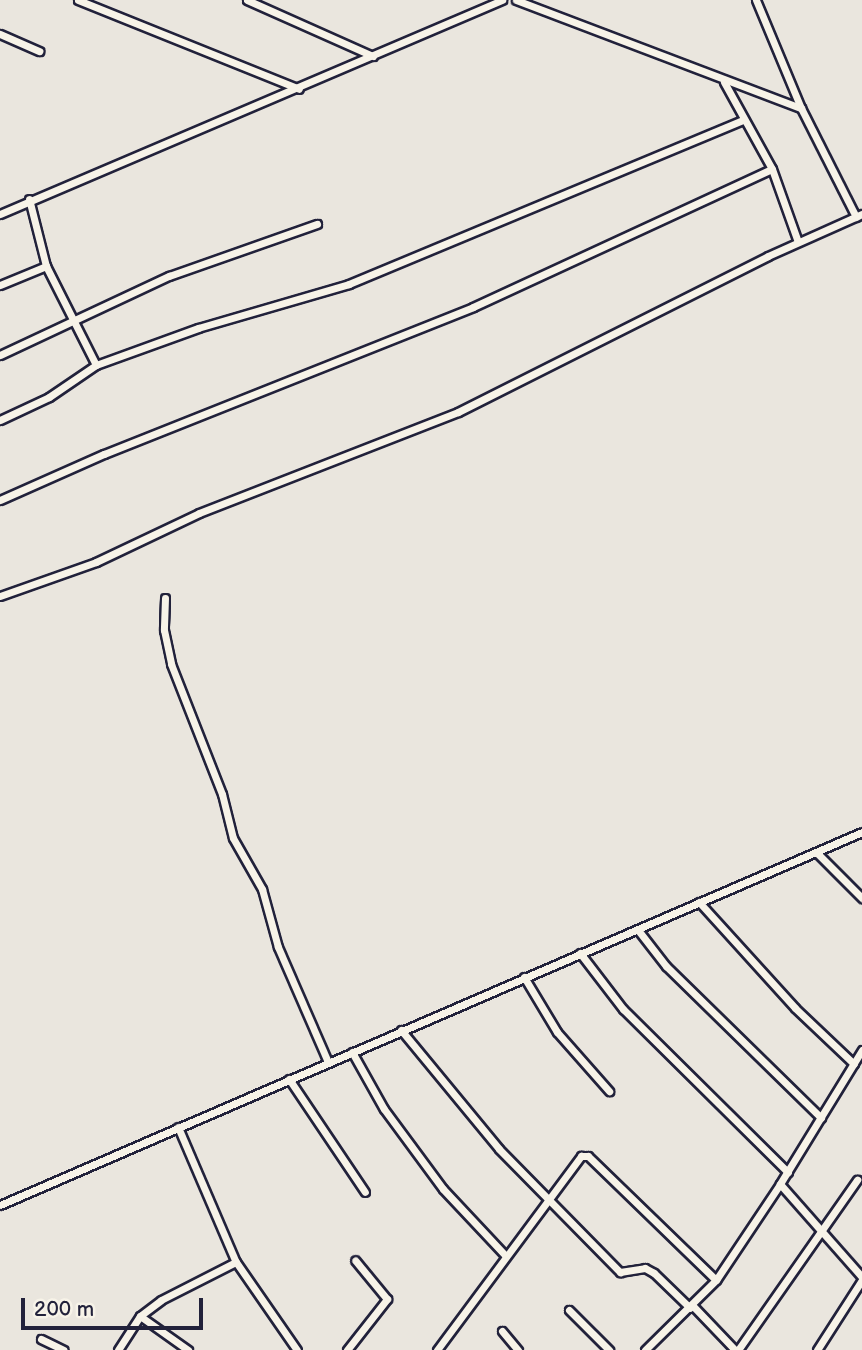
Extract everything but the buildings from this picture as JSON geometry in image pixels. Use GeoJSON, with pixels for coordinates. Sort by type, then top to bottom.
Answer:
{"type":"FeatureCollection","features":[{"type":"Feature","properties":{"kind":"street"},"geometry":{"type":"LineString","coordinates":[[78,0],[299,89]]}},
{"type":"Feature","properties":{"kind":"street"},"geometry":{"type":"LineString","coordinates":[[247,0],[373,56]]}},
{"type":"Feature","properties":{"kind":"street"},"geometry":{"type":"LineString","coordinates":[[0,214],[29,199],[299,89],[502,0]]}},
{"type":"Feature","properties":{"kind":"street"},"geometry":{"type":"LineString","coordinates":[[516,0],[801,108]]}},
{"type":"Feature","properties":{"kind":"street"},"geometry":{"type":"LineString","coordinates":[[0,596],[96,562],[199,513],[458,412],[799,242],[859,216],[801,108],[755,0]]}},
{"type":"Feature","properties":{"kind":"street"},"geometry":{"type":"LineString","coordinates":[[0,34],[39,51]]}},
{"type":"Feature","properties":{"kind":"street"},"geometry":{"type":"LineString","coordinates":[[724,81],[772,169],[799,242]]}},
{"type":"Feature","properties":{"kind":"street"},"geometry":{"type":"LineString","coordinates":[[0,420],[48,397],[96,365],[198,328],[349,284],[743,120]]}},
{"type":"Feature","properties":{"kind":"street"},"geometry":{"type":"LineString","coordinates":[[0,500],[104,454],[449,317],[772,169]]}},
{"type":"Feature","properties":{"kind":"street"},"geometry":{"type":"LineString","coordinates":[[29,199],[46,266],[96,365]]}},
{"type":"Feature","properties":{"kind":"street"},"geometry":{"type":"LineString","coordinates":[[0,355],[169,276],[317,224]]}},
{"type":"Feature","properties":{"kind":"street"},"geometry":{"type":"LineString","coordinates":[[0,285],[46,266]]}},
{"type":"Feature","properties":{"kind":"street"},"geometry":{"type":"LineString","coordinates":[[165,598],[164,630],[171,664],[222,794],[233,838],[262,889],[275,940],[328,1062]]}},
{"type":"Feature","properties":{"kind":"street"},"geometry":{"type":"LineString","coordinates":[[0,1205],[862,832]]}},
{"type":"Feature","properties":{"kind":"street"},"geometry":{"type":"LineString","coordinates":[[817,853],[862,898]]}},
{"type":"Feature","properties":{"kind":"street"},"geometry":{"type":"LineString","coordinates":[[699,902],[795,1007],[854,1064]]}},
{"type":"Feature","properties":{"kind":"street"},"geometry":{"type":"LineString","coordinates":[[638,930],[666,966],[821,1118]]}},
{"type":"Feature","properties":{"kind":"street"},"geometry":{"type":"LineString","coordinates":[[580,953],[623,1009],[788,1172]]}},
{"type":"Feature","properties":{"kind":"street"},"geometry":{"type":"LineString","coordinates":[[524,977],[557,1032],[609,1091]]}},
{"type":"Feature","properties":{"kind":"street"},"geometry":{"type":"LineString","coordinates":[[401,1030],[492,1141],[549,1196],[620,1272],[645,1268],[654,1273],[736,1350],[820,1227],[857,1180]]}},
{"type":"Feature","properties":{"kind":"street"},"geometry":{"type":"LineString","coordinates":[[645,1350],[692,1307],[716,1280],[788,1172],[862,1050]]}},
{"type":"Feature","properties":{"kind":"street"},"geometry":{"type":"LineString","coordinates":[[352,1052],[384,1109],[443,1189],[505,1255]]}},
{"type":"Feature","properties":{"kind":"street"},"geometry":{"type":"LineString","coordinates":[[289,1079],[365,1192]]}},
{"type":"Feature","properties":{"kind":"street"},"geometry":{"type":"LineString","coordinates":[[178,1127],[236,1262],[297,1350]]}},
{"type":"Feature","properties":{"kind":"street"},"geometry":{"type":"LineString","coordinates":[[437,1350],[576,1160],[588,1156],[716,1280]]}},
{"type":"Feature","properties":{"kind":"street"},"geometry":{"type":"LineString","coordinates":[[780,1184],[862,1278],[817,1350]]}},
{"type":"Feature","properties":{"kind":"street"},"geometry":{"type":"LineString","coordinates":[[347,1350],[387,1299],[355,1259]]}},
{"type":"Feature","properties":{"kind":"street"},"geometry":{"type":"LineString","coordinates":[[118,1350],[140,1316],[161,1300],[236,1262]]}},
{"type":"Feature","properties":{"kind":"street"},"geometry":{"type":"LineString","coordinates":[[569,1310],[609,1350]]}},
{"type":"Feature","properties":{"kind":"street"},"geometry":{"type":"LineString","coordinates":[[140,1316],[188,1350]]}},
{"type":"Feature","properties":{"kind":"street"},"geometry":{"type":"LineString","coordinates":[[502,1331],[518,1350]]}},
{"type":"Feature","properties":{"kind":"street"},"geometry":{"type":"LineString","coordinates":[[41,1339],[64,1350]]}}]}
